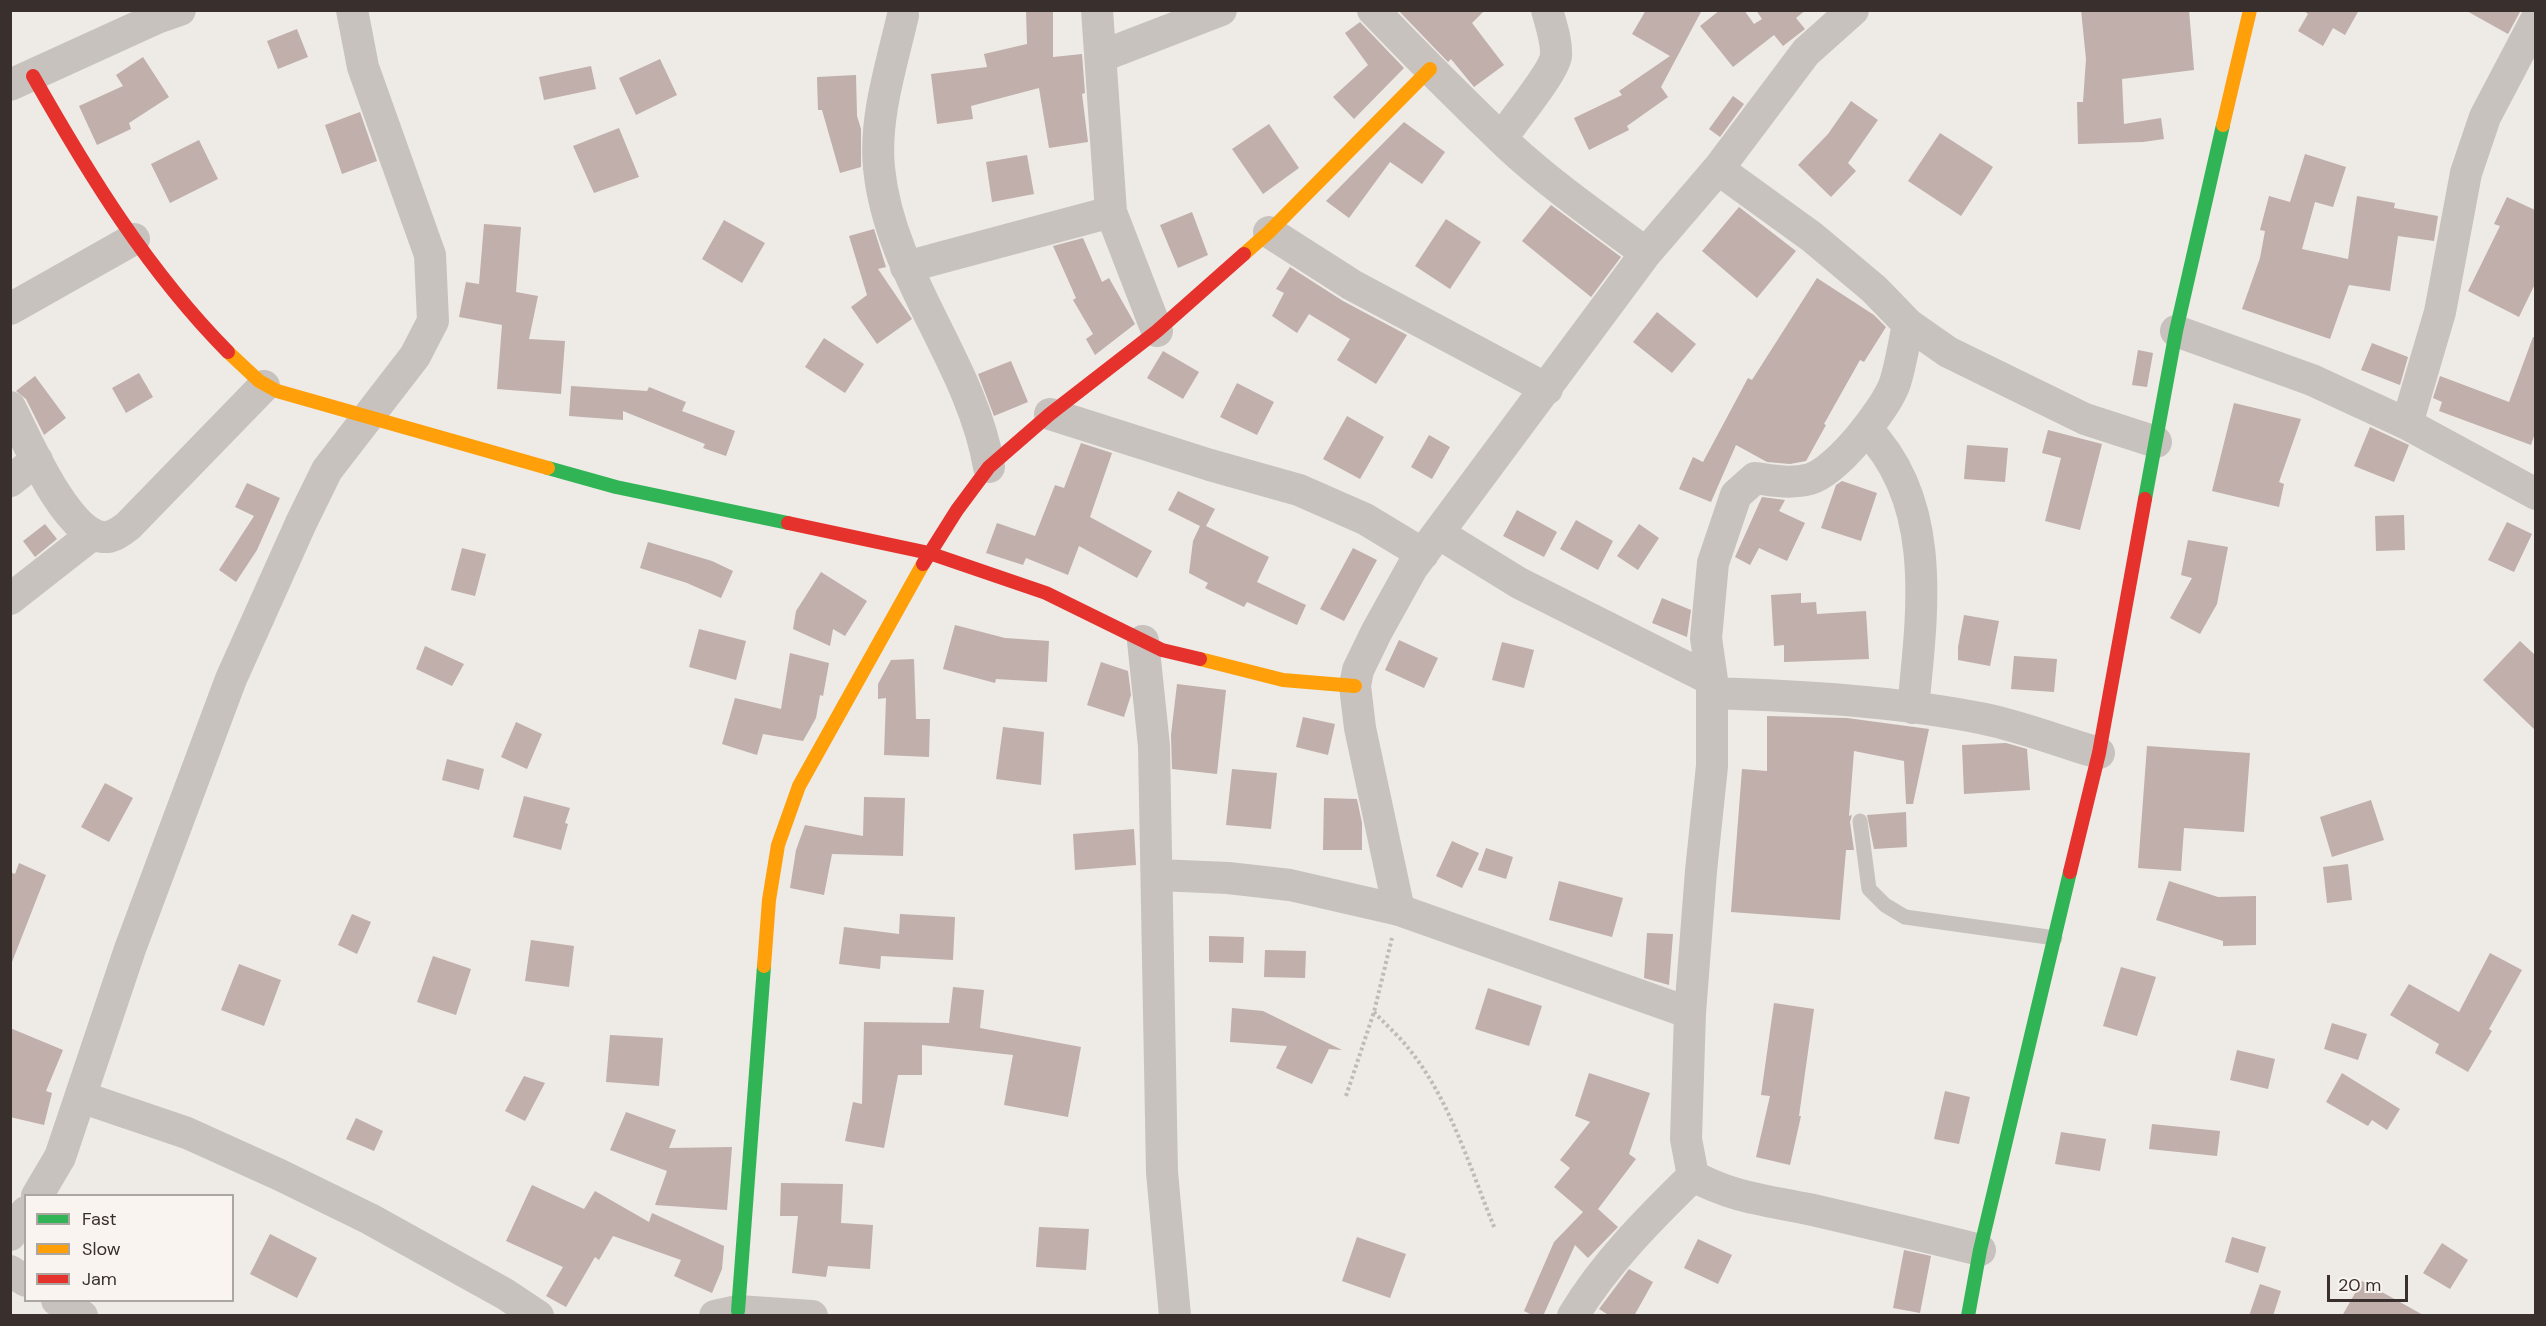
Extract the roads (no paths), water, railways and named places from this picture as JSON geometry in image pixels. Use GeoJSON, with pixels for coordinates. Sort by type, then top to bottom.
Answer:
{"type":"FeatureCollection","features":[{"type":"Feature","properties":{"kind":"street"},"geometry":{"type":"LineString","coordinates":[[180,10],[22,81],[72,145],[134,239],[181,301],[211,336],[264,386],[302,399],[616,487],[929,554],[1046,593],[1162,650],[1283,680],[1355,686]]}},
{"type":"Feature","properties":{"kind":"street"},"geometry":{"type":"LineString","coordinates":[[38,1194],[60,1157],[130,949],[231,679],[301,523],[327,470],[415,356],[433,321],[430,255],[363,67],[352,10]]}},
{"type":"Feature","properties":{"kind":"street"},"geometry":{"type":"LineString","coordinates":[[1097,10],[1111,212],[1157,331]]}},
{"type":"Feature","properties":{"kind":"street"},"geometry":{"type":"LineString","coordinates":[[1102,57],[1221,10]]}},
{"type":"Feature","properties":{"kind":"street"},"geometry":{"type":"LineString","coordinates":[[1373,10],[1502,138],[1606,224],[1646,253]]}},
{"type":"Feature","properties":{"kind":"street"},"geometry":{"type":"LineString","coordinates":[[1502,138],[1547,76],[1556,58],[1554,37],[1547,10]]}},
{"type":"Feature","properties":{"kind":"street"},"geometry":{"type":"LineString","coordinates":[[1399,910],[1360,728],[1355,686],[1358,670],[1377,631],[1412,568],[1646,253],[1718,169],[1806,52],[1853,10]]}},
{"type":"Feature","properties":{"kind":"street"},"geometry":{"type":"LineString","coordinates":[[1968,1316],[1980,1250],[2099,753],[2176,331],[2250,10]]}},
{"type":"Feature","properties":{"kind":"street"},"geometry":{"type":"LineString","coordinates":[[903,15],[879,134],[879,157],[891,227],[906,267],[965,389],[984,438],[989,467]]}},
{"type":"Feature","properties":{"kind":"street"},"geometry":{"type":"LineString","coordinates":[[2406,424],[2440,312],[2466,173],[2485,117],[2535,20]]}},
{"type":"Feature","properties":{"kind":"street"},"geometry":{"type":"LineString","coordinates":[[810,1315],[727,1313],[769,900],[778,845],[799,786],[929,554],[957,510],[989,467],[1050,414],[1157,331],[1269,232],[1430,69]]}},
{"type":"Feature","properties":{"kind":"street"},"geometry":{"type":"LineString","coordinates":[[1718,169],[1812,237],[1874,290],[1908,324],[1948,352],[2085,419],[2156,442]]}},
{"type":"Feature","properties":{"kind":"street"},"geometry":{"type":"LineString","coordinates":[[906,267],[1111,212]]}},
{"type":"Feature","properties":{"kind":"street"},"geometry":{"type":"LineString","coordinates":[[1269,232],[1352,285],[1547,389]]}},
{"type":"Feature","properties":{"kind":"street"},"geometry":{"type":"LineString","coordinates":[[10,309],[134,239]]}},
{"type":"Feature","properties":{"kind":"street"},"geometry":{"type":"LineString","coordinates":[[1908,324],[1894,384],[1866,429],[1839,461],[1812,478],[1784,482],[1755,478],[1736,495],[1713,563],[1706,638],[1712,686],[1713,766],[1701,871],[1690,1012],[1686,1139],[1693,1176],[1719,1191],[1903,1230],[1980,1250]]}},
{"type":"Feature","properties":{"kind":"street"},"geometry":{"type":"LineString","coordinates":[[2176,331],[2312,380],[2406,424],[2535,494]]}},
{"type":"Feature","properties":{"kind":"street"},"geometry":{"type":"LineString","coordinates":[[10,407],[54,492],[79,525],[103,537],[115,535],[128,526],[264,386]]}},
{"type":"Feature","properties":{"kind":"street"},"geometry":{"type":"LineString","coordinates":[[1050,414],[1210,465],[1299,490],[1519,583],[1712,686],[1878,703],[1986,719],[2099,753]]}},
{"type":"Feature","properties":{"kind":"street"},"geometry":{"type":"LineString","coordinates":[[1866,429],[1883,447],[1896,469],[1915,526],[1922,564],[1921,621],[1913,708]]}},
{"type":"Feature","properties":{"kind":"street"},"geometry":{"type":"LineString","coordinates":[[10,480],[37,460]]}},
{"type":"Feature","properties":{"kind":"street"},"geometry":{"type":"LineString","coordinates":[[10,599],[93,534]]}},
{"type":"Feature","properties":{"kind":"street"},"geometry":{"type":"LineString","coordinates":[[1143,641],[1154,746],[1162,1172],[1175,1316]]}},
{"type":"Feature","properties":{"kind":"street"},"geometry":{"type":"LineString","coordinates":[[1158,875],[1228,878],[1290,885],[1399,910],[1690,1012]]}},
{"type":"Feature","properties":{"kind":"street"},"geometry":{"type":"LineString","coordinates":[[81,1097],[187,1133],[291,1180],[370,1219],[505,1294],[538,1316]]}},
{"type":"Feature","properties":{"kind":"street"},"geometry":{"type":"LineString","coordinates":[[1573,1316],[1585,1296],[1624,1246],[1693,1176]]}},
{"type":"Feature","properties":{"kind":"street"},"geometry":{"type":"LineString","coordinates":[[10,1234],[24,1215]]}},
{"type":"Feature","properties":{"kind":"street"},"geometry":{"type":"LineString","coordinates":[[10,1271],[24,1280]]}},
{"type":"Feature","properties":{"kind":"street"},"geometry":{"type":"LineString","coordinates":[[60,1302],[82,1316]]}},
{"type":"Feature","properties":{"kind":"lane"},"geometry":{"type":"LineString","coordinates":[[1860,821],[1869,889],[1885,905],[1905,917],[2055,938]]}}]}
